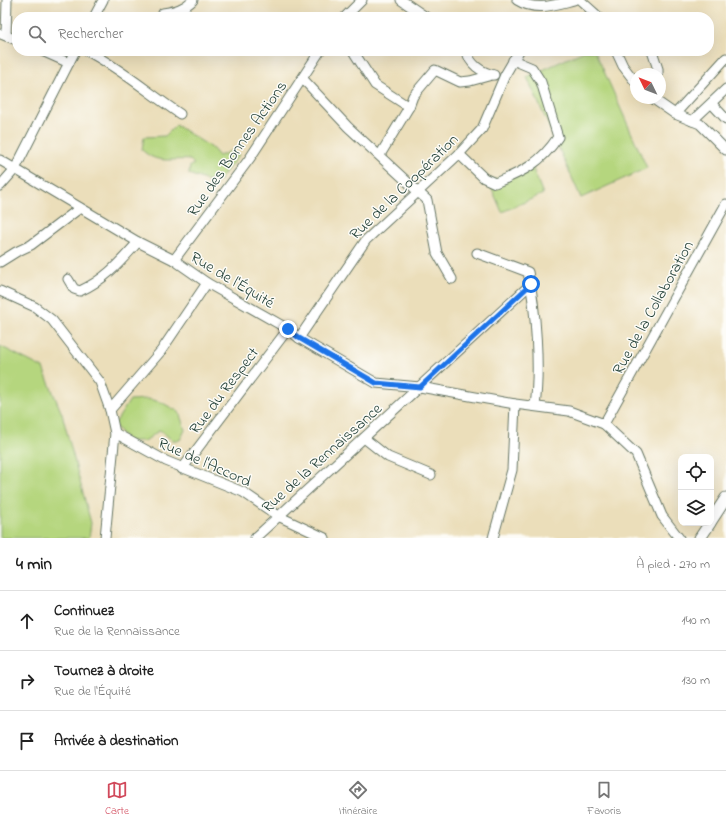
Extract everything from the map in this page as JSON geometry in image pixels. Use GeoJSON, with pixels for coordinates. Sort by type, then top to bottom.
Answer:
{"type":"FeatureCollection","features":[{"type":"Feature","properties":{"kind":"main road"},"geometry":{"type":"LineString","coordinates":[[714,516],[726,498]]}},
{"type":"Feature","properties":{"kind":"main road"},"geometry":{"type":"LineString","coordinates":[[700,538],[708,526]]}},
{"type":"Feature","properties":{"kind":"street"},"geometry":{"type":"LineString","coordinates":[[3,35],[7,0]]}},
{"type":"Feature","properties":{"kind":"street"},"geometry":{"type":"LineString","coordinates":[[97,12],[103,0]]}},
{"type":"Feature","properties":{"kind":"street"},"geometry":{"type":"LineString","coordinates":[[168,12],[188,6],[194,0]]}},
{"type":"Feature","properties":{"kind":"street"},"geometry":{"type":"LineString","coordinates":[[350,12],[362,0]]}},
{"type":"Feature","properties":{"kind":"street"},"geometry":{"type":"LineString","coordinates":[[401,0],[419,12]]}},
{"type":"Feature","properties":{"kind":"street"},"geometry":{"type":"LineString","coordinates":[[517,0],[539,12],[574,0]]}},
{"type":"Feature","properties":{"kind":"street"},"geometry":{"type":"LineString","coordinates":[[580,0],[593,12]]}},
{"type":"Feature","properties":{"kind":"street"},"geometry":{"type":"LineString","coordinates":[[54,56],[69,62]]}},
{"type":"Feature","properties":{"kind":"street"},"geometry":{"type":"LineString","coordinates":[[0,186],[15,169],[72,56]]}},
{"type":"Feature","properties":{"kind":"street"},"geometry":{"type":"LineString","coordinates":[[97,56],[111,63],[142,88],[180,114]]}},
{"type":"Feature","properties":{"kind":"street","name":"Rue des Bonnes Actions"},"geometry":{"type":"LineString","coordinates":[[174,260],[250,158],[317,56]]}},
{"type":"Feature","properties":{"kind":"street"},"geometry":{"type":"LineString","coordinates":[[356,56],[375,85],[409,107]]}},
{"type":"Feature","properties":{"kind":"street"},"geometry":{"type":"LineString","coordinates":[[468,56],[470,62],[492,75]]}},
{"type":"Feature","properties":{"kind":"street","name":"Rue de la Coopération"},"geometry":{"type":"LineString","coordinates":[[299,338],[366,240],[459,154],[482,129],[505,75],[515,56]]}},
{"type":"Feature","properties":{"kind":"street"},"geometry":{"type":"LineString","coordinates":[[618,56],[623,66],[630,75]]}},
{"type":"Feature","properties":{"kind":"street"},"geometry":{"type":"LineString","coordinates":[[654,56],[658,68]]}},
{"type":"Feature","properties":{"kind":"street"},"geometry":{"type":"LineString","coordinates":[[675,114],[726,58]]}},
{"type":"Feature","properties":{"kind":"street"},"geometry":{"type":"LineString","coordinates":[[459,154],[484,178],[495,183],[526,170],[548,152],[558,137],[541,82],[532,68],[513,60]]}},
{"type":"Feature","properties":{"kind":"street"},"geometry":{"type":"LineString","coordinates":[[380,155],[409,107],[413,96],[435,70],[460,82],[492,75],[505,75]]}},
{"type":"Feature","properties":{"kind":"street"},"geometry":{"type":"LineString","coordinates":[[303,79],[348,127],[427,200],[437,253],[452,280]]}},
{"type":"Feature","properties":{"kind":"street"},"geometry":{"type":"LineString","coordinates":[[692,122],[726,89]]}},
{"type":"Feature","properties":{"kind":"street"},"geometry":{"type":"LineString","coordinates":[[661,104],[675,114],[700,124],[726,150]]}},
{"type":"Feature","properties":{"kind":"street"},"geometry":{"type":"LineString","coordinates":[[712,104],[726,119]]}},
{"type":"Feature","properties":{"kind":"street","name":"Rue de l'Équité"},"geometry":{"type":"LineString","coordinates":[[0,160],[138,242],[174,260],[207,283],[288,329],[299,338],[376,383],[420,387],[515,404],[569,411],[604,424],[636,454],[662,516],[679,538]]}},
{"type":"Feature","properties":{"kind":"street","name":"Rue de la Collaboration"},"geometry":{"type":"LineString","coordinates":[[604,424],[726,204]]}},
{"type":"Feature","properties":{"kind":"street"},"geometry":{"type":"LineString","coordinates":[[0,262],[31,245],[80,208]]}},
{"type":"Feature","properties":{"kind":"street"},"geometry":{"type":"LineString","coordinates":[[68,279],[74,289],[80,291],[97,283],[112,271],[138,242]]}},
{"type":"Feature","properties":{"kind":"street"},"geometry":{"type":"LineString","coordinates":[[477,253],[528,272],[531,284],[538,384],[534,406]]}},
{"type":"Feature","properties":{"kind":"street"},"geometry":{"type":"LineString","coordinates":[[110,410],[161,351],[207,283]]}},
{"type":"Feature","properties":{"kind":"street","name":"Rue de la Rennaissance"},"geometry":{"type":"LineString","coordinates":[[255,538],[531,284]]}},
{"type":"Feature","properties":{"kind":"street"},"geometry":{"type":"LineString","coordinates":[[0,291],[34,307],[52,320],[100,382],[110,410],[115,434],[104,538]]}},
{"type":"Feature","properties":{"kind":"street","name":"Rue du Respect"},"geometry":{"type":"LineString","coordinates":[[182,469],[288,329]]}},
{"type":"Feature","properties":{"kind":"street"},"geometry":{"type":"LineString","coordinates":[[493,538],[512,470],[515,404]]}},
{"type":"Feature","properties":{"kind":"street","name":"Rue de l'Accord"},"geometry":{"type":"LineString","coordinates":[[115,434],[182,469],[242,492],[278,516],[325,538]]}},
{"type":"Feature","properties":{"kind":"street"},"geometry":{"type":"LineString","coordinates":[[364,438],[388,457],[431,475]]}},
{"type":"Feature","properties":{"kind":"green space"},"geometry":{"type":"Polygon","coordinates":[[[573,56],[597,56],[647,168],[581,198],[527,77],[573,56]]]}},
{"type":"Feature","properties":{"kind":"green space"},"geometry":{"type":"Polygon","coordinates":[[[176,125],[212,148],[219,156],[234,150],[239,155],[218,182],[205,180],[189,174],[190,166],[194,164],[190,160],[165,160],[154,158],[142,150],[144,137],[165,136],[176,125]]]}},
{"type":"Feature","properties":{"kind":"green space"},"geometry":{"type":"Polygon","coordinates":[[[531,164],[543,194],[502,212],[489,182],[531,164]]]}},
{"type":"Feature","properties":{"kind":"green space"},"geometry":{"type":"Polygon","coordinates":[[[0,346],[43,368],[62,414],[91,523],[89,538],[0,538],[0,346]]]}},
{"type":"Feature","properties":{"kind":"green space"},"geometry":{"type":"Polygon","coordinates":[[[148,399],[161,402],[179,412],[185,430],[180,440],[172,440],[160,430],[145,441],[128,441],[114,425],[130,400],[148,399]]]}},
{"type":"Feature","properties":{"kind":"route"},"geometry":{"type":"LineString","coordinates":[[288,329],[299,338],[376,383],[420,387],[531,284]]}}]}
